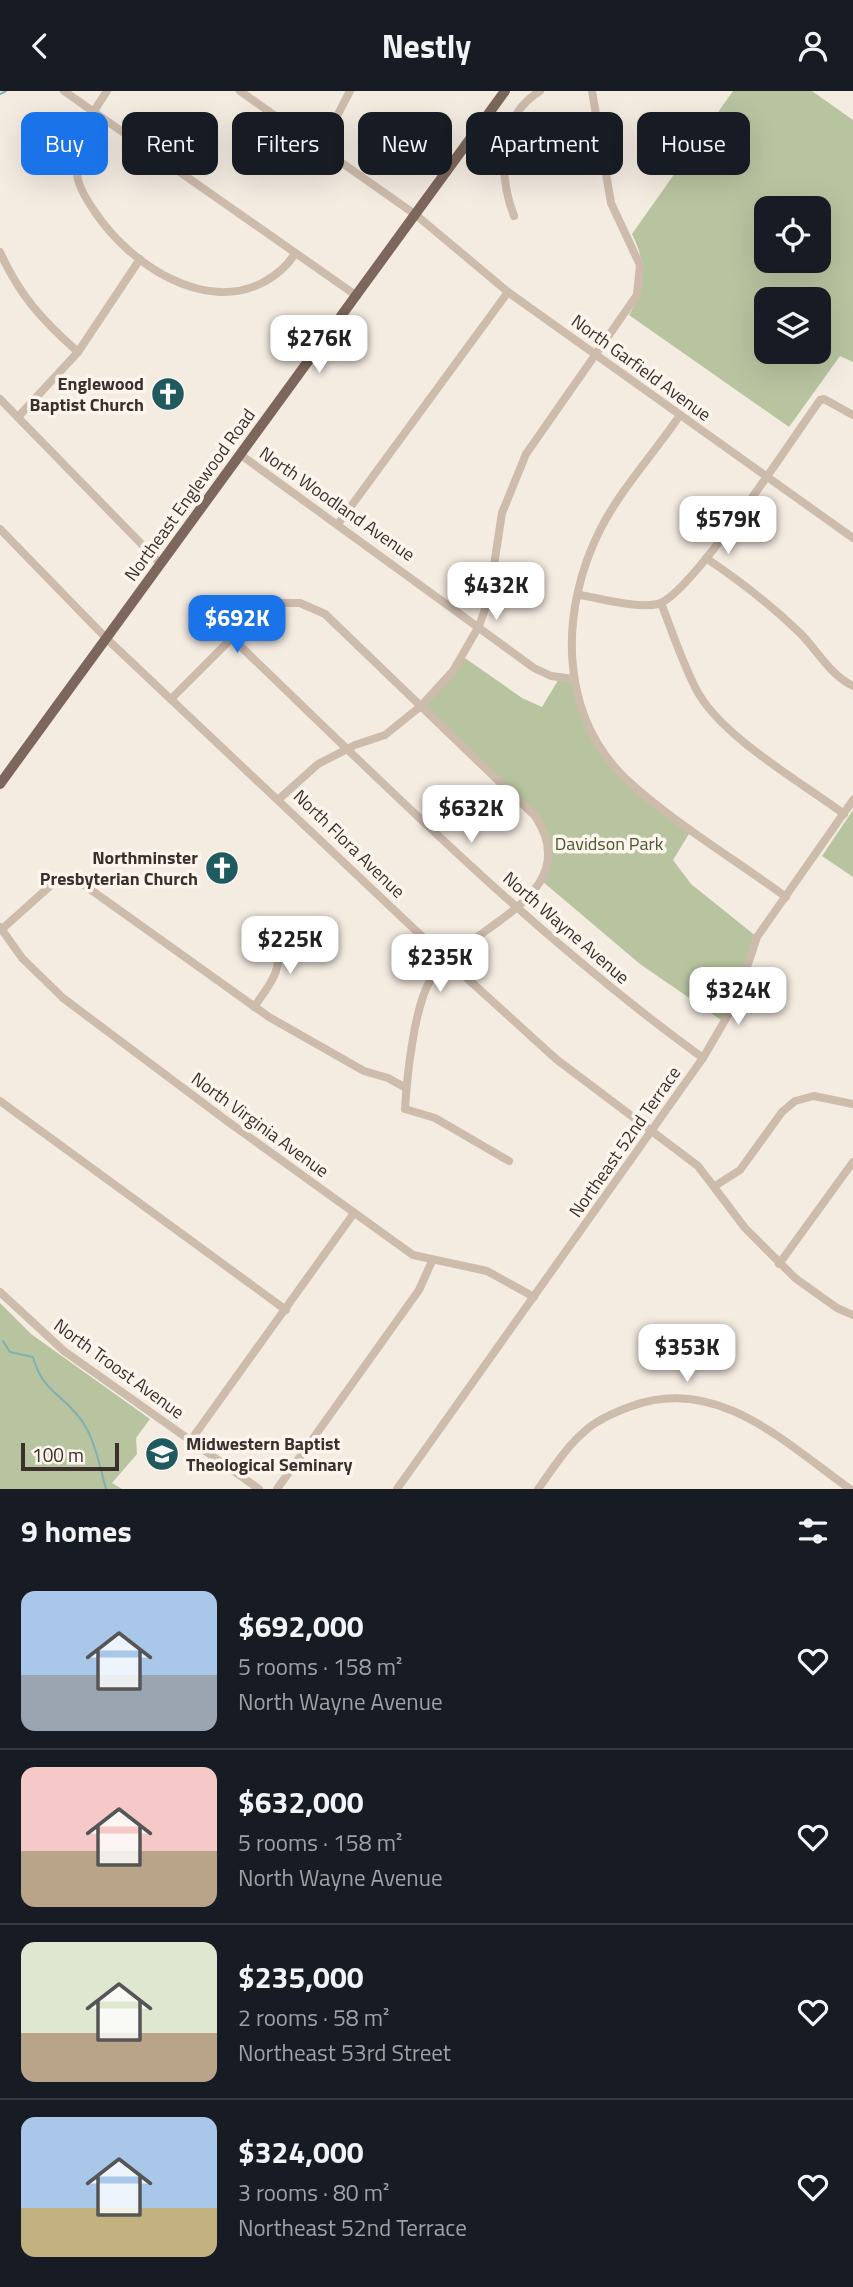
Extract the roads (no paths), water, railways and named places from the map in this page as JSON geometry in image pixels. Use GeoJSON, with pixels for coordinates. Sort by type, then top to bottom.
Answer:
{"type":"FeatureCollection","features":[{"type":"Feature","properties":{"kind":"main road","name":"Northeast Englewood Road"},"geometry":{"type":"LineString","coordinates":[[0,784],[505,91]]}},
{"type":"Feature","properties":{"kind":"street"},"geometry":{"type":"LineString","coordinates":[[64,91],[358,296]]}},
{"type":"Feature","properties":{"kind":"street"},"geometry":{"type":"LineString","coordinates":[[107,91],[81,135],[77,176],[101,220],[140,259],[180,282],[228,293],[270,279],[295,253]]}},
{"type":"Feature","properties":{"kind":"street","name":"North Garfield Avenue"},"geometry":{"type":"LineString","coordinates":[[240,91],[271,112]]}},
{"type":"Feature","properties":{"kind":"street"},"geometry":{"type":"LineString","coordinates":[[339,112],[350,91]]}},
{"type":"Feature","properties":{"kind":"street"},"geometry":{"type":"LineString","coordinates":[[514,216],[506,196],[508,126],[518,109],[540,91]]}},
{"type":"Feature","properties":{"kind":"street"},"geometry":{"type":"LineString","coordinates":[[279,799],[304,774],[347,748],[385,735],[421,706],[453,671],[479,626],[495,573],[502,513],[518,468],[531,445],[597,355],[636,295],[641,269],[609,195],[592,91]]}},
{"type":"Feature","properties":{"kind":"street","name":"North Garfield Avenue"},"geometry":{"type":"LineString","coordinates":[[344,163],[416,215],[508,292],[853,538]]}},
{"type":"Feature","properties":{"kind":"street"},"geometry":{"type":"LineString","coordinates":[[0,252],[13,283],[78,352]]}},
{"type":"Feature","properties":{"kind":"street"},"geometry":{"type":"LineString","coordinates":[[18,417],[78,352],[140,259]]}},
{"type":"Feature","properties":{"kind":"street"},"geometry":{"type":"LineString","coordinates":[[338,524],[508,292]]}},
{"type":"Feature","properties":{"kind":"street"},"geometry":{"type":"LineString","coordinates":[[0,399],[161,564]]}},
{"type":"Feature","properties":{"kind":"street"},"geometry":{"type":"LineString","coordinates":[[579,595],[647,605],[661,603],[673,596],[706,558],[820,400],[824,399],[853,415]]}},
{"type":"Feature","properties":{"kind":"street"},"geometry":{"type":"LineString","coordinates":[[680,415],[602,526],[587,561],[572,643],[574,679],[585,721],[599,745],[626,778],[786,897]]}},
{"type":"Feature","properties":{"kind":"street","name":"North Woodland Avenue"},"geometry":{"type":"LineString","coordinates":[[241,455],[534,668],[551,676],[574,679]]}},
{"type":"Feature","properties":{"kind":"street","name":"North Flora Avenue"},"geometry":{"type":"LineString","coordinates":[[0,529],[107,639],[447,960],[556,1059],[698,1167],[745,1228],[779,1263],[816,1294],[852,1314]]}},
{"type":"Feature","properties":{"kind":"street"},"geometry":{"type":"LineString","coordinates":[[706,558],[757,593],[803,636],[835,674],[853,687]]}},
{"type":"Feature","properties":{"kind":"street"},"geometry":{"type":"LineString","coordinates":[[171,699],[233,639],[249,617],[277,603],[300,603],[325,614],[529,809],[543,831],[548,847],[545,873],[537,889],[486,933],[463,945],[436,972],[424,995],[406,1089],[405,1109],[435,1118],[509,1161]]}},
{"type":"Feature","properties":{"kind":"street"},"geometry":{"type":"LineString","coordinates":[[661,603],[696,689],[711,710],[735,734],[844,814]]}},
{"type":"Feature","properties":{"kind":"street","name":"North Wayne Avenue"},"geometry":{"type":"LineString","coordinates":[[233,639],[517,906],[638,1012],[703,1058]]}},
{"type":"Feature","properties":{"kind":"street","name":"Northeast 52nd Terrace"},"geometry":{"type":"LineString","coordinates":[[397,1489],[703,1058],[735,1003],[757,937],[853,800]]}},
{"type":"Feature","properties":{"kind":"street"},"geometry":{"type":"LineString","coordinates":[[1,928],[56,881],[65,877],[80,882],[254,1007],[344,1061],[406,1089]]}},
{"type":"Feature","properties":{"kind":"street","name":"North Virginia Avenue"},"geometry":{"type":"LineString","coordinates":[[1,928],[22,958],[64,998],[413,1255],[487,1271],[534,1297]]}},
{"type":"Feature","properties":{"kind":"street"},"geometry":{"type":"LineString","coordinates":[[254,1007],[271,984],[277,969],[281,954],[274,937]]}},
{"type":"Feature","properties":{"kind":"street"},"geometry":{"type":"LineString","coordinates":[[715,1186],[740,1170],[782,1112],[795,1101],[814,1096],[853,1104]]}},
{"type":"Feature","properties":{"kind":"street"},"geometry":{"type":"LineString","coordinates":[[0,1101],[286,1310]]}},
{"type":"Feature","properties":{"kind":"street"},"geometry":{"type":"LineString","coordinates":[[779,1263],[853,1162]]}},
{"type":"Feature","properties":{"kind":"street"},"geometry":{"type":"LineString","coordinates":[[191,1440],[354,1213]]}},
{"type":"Feature","properties":{"kind":"street"},"geometry":{"type":"LineString","coordinates":[[277,1489],[419,1290],[432,1261]]}},
{"type":"Feature","properties":{"kind":"street","name":"North Troost Avenue"},"geometry":{"type":"LineString","coordinates":[[0,1292],[64,1351],[259,1489]]}},
{"type":"Feature","properties":{"kind":"street"},"geometry":{"type":"LineString","coordinates":[[538,1489],[585,1430],[611,1413],[642,1402],[672,1397],[719,1403],[756,1421],[850,1489]]}},
{"type":"Feature","properties":{"kind":"waterway"},"geometry":{"type":"LineString","coordinates":[[0,94],[6,91]]}},
{"type":"Feature","properties":{"kind":"waterway"},"geometry":{"type":"LineString","coordinates":[[3,1341],[10,1352],[33,1357],[46,1384],[84,1424],[96,1452],[106,1489]]}},
{"type":"Feature","properties":{"kind":"place","name":"Englewood Baptist Church"},"geometry":{"type":"Point","coordinates":[168,394]}},
{"type":"Feature","properties":{"kind":"place","name":"Northminster Presbyterian Church"},"geometry":{"type":"Point","coordinates":[222,868]}},
{"type":"Feature","properties":{"kind":"place","name":"Midwestern Baptist Theological Seminary"},"geometry":{"type":"Point","coordinates":[162,1454]}},
{"type":"Feature","properties":{"kind":"park label","name":"Davidson Park"},"geometry":{"type":"Point","coordinates":[609,844]}}]}
